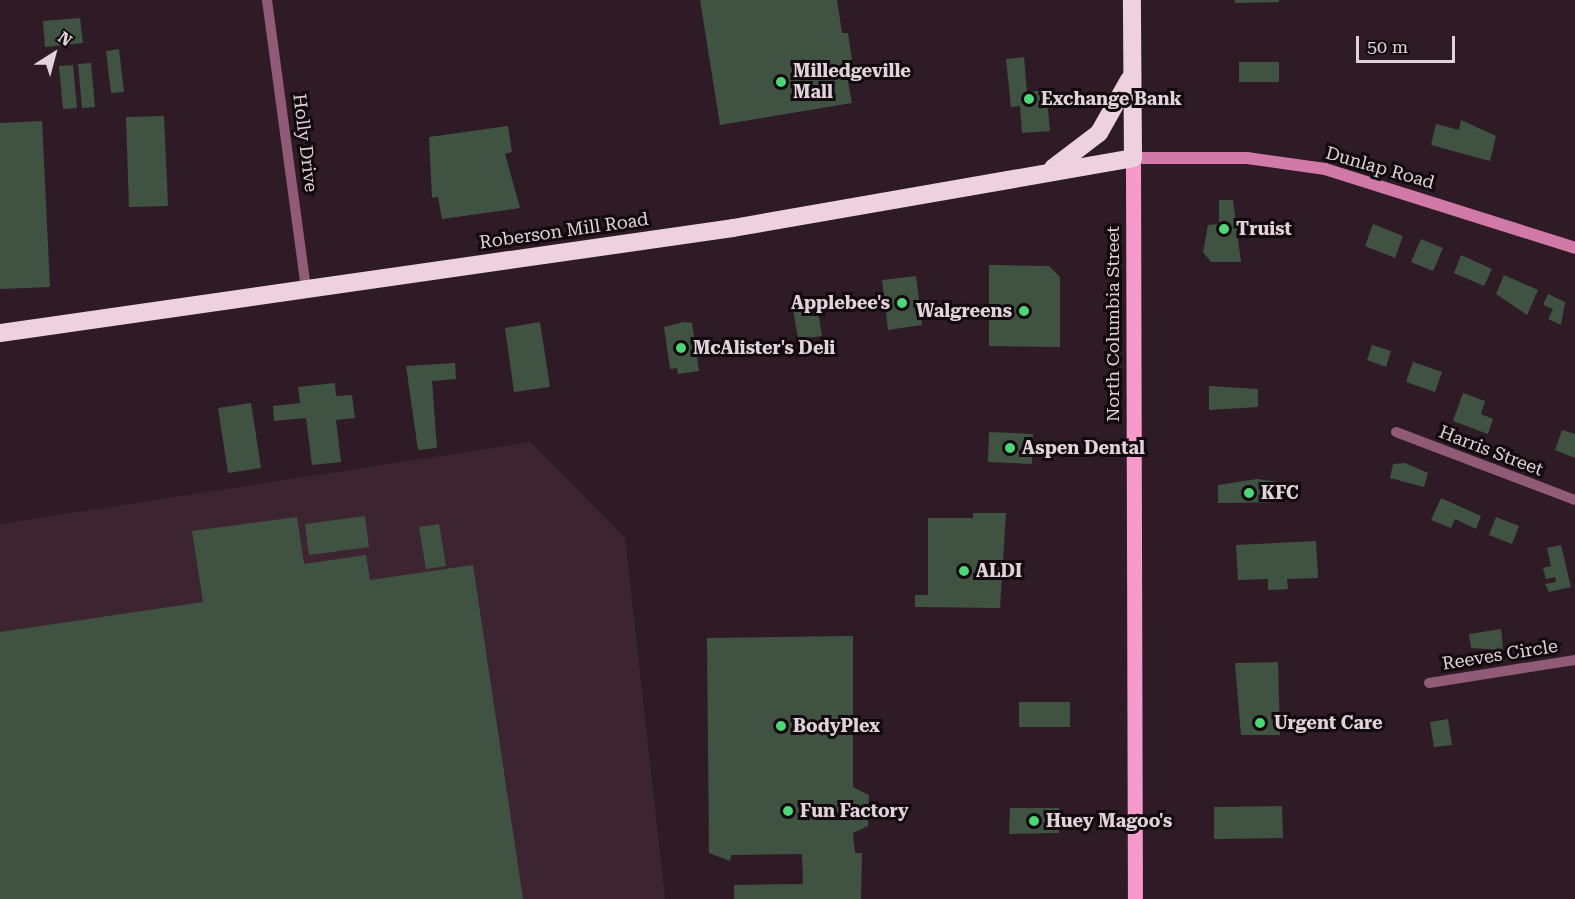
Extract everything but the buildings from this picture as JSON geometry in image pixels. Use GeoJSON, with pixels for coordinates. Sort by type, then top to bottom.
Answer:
{"type":"FeatureCollection","features":[{"type":"Feature","properties":{"kind":"highway","name":"North Columbia Street"},"geometry":{"type":"LineString","coordinates":[[1132,0],[1133,158]]}},
{"type":"Feature","properties":{"kind":"highway"},"geometry":{"type":"LineString","coordinates":[[1039,175],[1073,157],[1099,133],[1132,73]]}},
{"type":"Feature","properties":{"kind":"highway","name":"Roberson Mill Road"},"geometry":{"type":"LineString","coordinates":[[0,333],[733,228],[1133,158]]}},
{"type":"Feature","properties":{"kind":"main road","name":"Dunlap Road"},"geometry":{"type":"LineString","coordinates":[[1133,158],[1239,158],[1325,169],[1575,248]]}},
{"type":"Feature","properties":{"kind":"main road","name":"North Columbia Street"},"geometry":{"type":"LineString","coordinates":[[1133,158],[1135,899]]}},
{"type":"Feature","properties":{"kind":"street","name":"Holly Drive"},"geometry":{"type":"LineString","coordinates":[[267,0],[306,290]]}},
{"type":"Feature","properties":{"kind":"street","name":"Harris Street"},"geometry":{"type":"LineString","coordinates":[[1396,432],[1575,500]]}},
{"type":"Feature","properties":{"kind":"street","name":"Reeves Circle"},"geometry":{"type":"LineString","coordinates":[[1429,683],[1575,660]]}},
{"type":"Feature","properties":{"kind":"shaded area"},"geometry":{"type":"Polygon","coordinates":[[[531,442],[625,538],[665,899],[0,899],[0,524],[531,442]]]}},
{"type":"Feature","properties":{"kind":"place","name":"Milledgeville Mall"},"geometry":{"type":"Point","coordinates":[781,82]}},
{"type":"Feature","properties":{"kind":"place","name":"Exchange Bank"},"geometry":{"type":"Point","coordinates":[1029,99]}},
{"type":"Feature","properties":{"kind":"place","name":"Truist"},"geometry":{"type":"Point","coordinates":[1224,229]}},
{"type":"Feature","properties":{"kind":"place","name":"Applebee's"},"geometry":{"type":"Point","coordinates":[902,303]}},
{"type":"Feature","properties":{"kind":"place","name":"Walgreens"},"geometry":{"type":"Point","coordinates":[1024,311]}},
{"type":"Feature","properties":{"kind":"place","name":"McAlister's Deli"},"geometry":{"type":"Point","coordinates":[681,348]}},
{"type":"Feature","properties":{"kind":"place","name":"Aspen Dental"},"geometry":{"type":"Point","coordinates":[1010,448]}},
{"type":"Feature","properties":{"kind":"place","name":"KFC"},"geometry":{"type":"Point","coordinates":[1249,493]}},
{"type":"Feature","properties":{"kind":"place","name":"ALDI"},"geometry":{"type":"Point","coordinates":[964,571]}},
{"type":"Feature","properties":{"kind":"place","name":"Urgent Care"},"geometry":{"type":"Point","coordinates":[1260,723]}},
{"type":"Feature","properties":{"kind":"place","name":"BodyPlex"},"geometry":{"type":"Point","coordinates":[781,726]}},
{"type":"Feature","properties":{"kind":"place","name":"Fun Factory"},"geometry":{"type":"Point","coordinates":[788,811]}},
{"type":"Feature","properties":{"kind":"place","name":"Huey Magoo's"},"geometry":{"type":"Point","coordinates":[1034,821]}}]}
